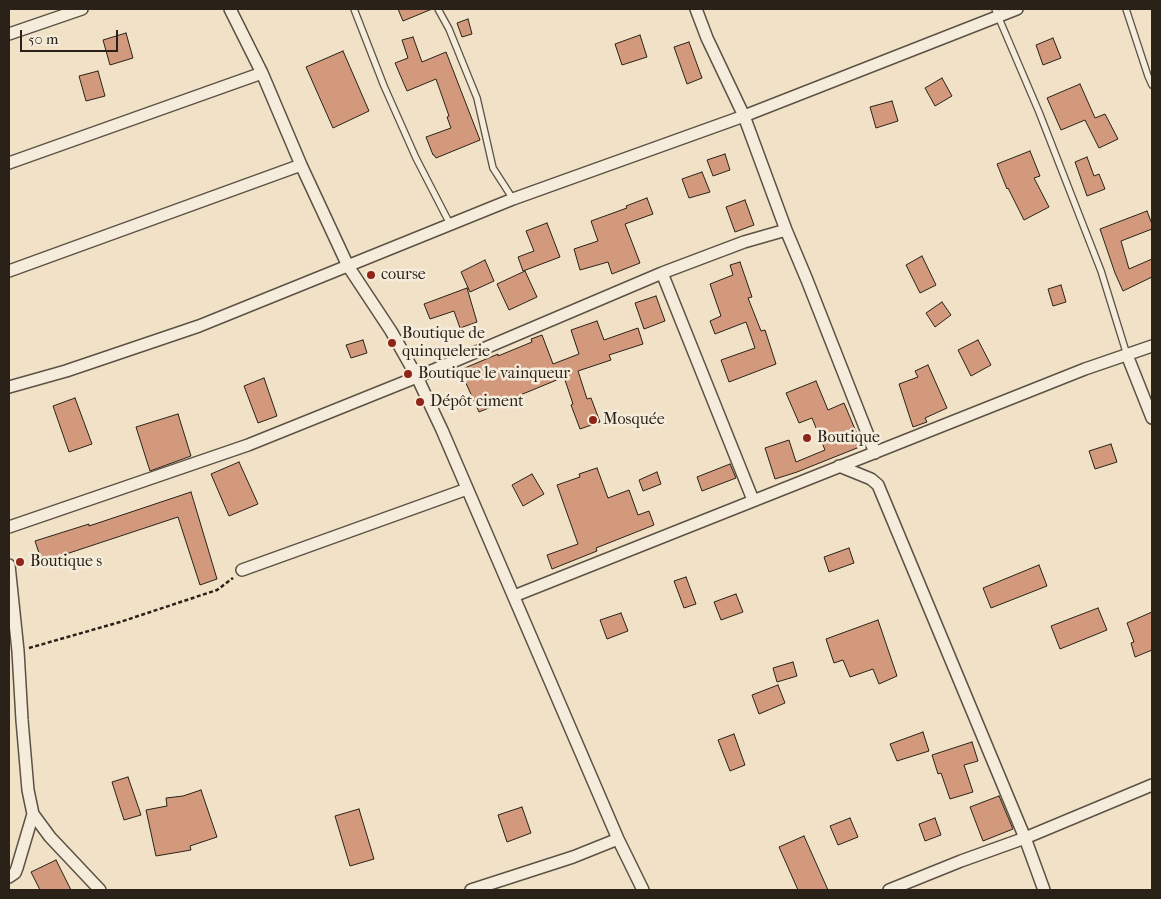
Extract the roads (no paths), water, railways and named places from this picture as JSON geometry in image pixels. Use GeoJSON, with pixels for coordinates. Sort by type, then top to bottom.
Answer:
{"type":"FeatureCollection","features":[{"type":"Feature","properties":{"kind":"street"},"geometry":{"type":"LineString","coordinates":[[9,34],[82,9]]}},
{"type":"Feature","properties":{"kind":"street"},"geometry":{"type":"LineString","coordinates":[[230,9],[262,73],[301,165],[348,266],[391,331],[417,376],[618,839],[643,890]]}},
{"type":"Feature","properties":{"kind":"street"},"geometry":{"type":"LineString","coordinates":[[696,9],[707,38],[744,116],[786,230],[874,453]]}},
{"type":"Feature","properties":{"kind":"street"},"geometry":{"type":"LineString","coordinates":[[9,388],[66,371],[199,326],[513,198],[744,116],[996,13],[1017,9]]}},
{"type":"Feature","properties":{"kind":"street"},"geometry":{"type":"LineString","coordinates":[[9,163],[262,73]]}},
{"type":"Feature","properties":{"kind":"street"},"geometry":{"type":"LineString","coordinates":[[9,271],[301,165]]}},
{"type":"Feature","properties":{"kind":"street"},"geometry":{"type":"LineString","coordinates":[[9,527],[248,445],[662,273],[744,242],[786,230]]}},
{"type":"Feature","properties":{"kind":"street"},"geometry":{"type":"LineString","coordinates":[[662,273],[753,500]]}},
{"type":"Feature","properties":{"kind":"street"},"geometry":{"type":"LineString","coordinates":[[514,596],[1085,369],[1152,346]]}},
{"type":"Feature","properties":{"kind":"street"},"geometry":{"type":"LineString","coordinates":[[1127,355],[1152,418]]}},
{"type":"Feature","properties":{"kind":"street"},"geometry":{"type":"LineString","coordinates":[[840,466],[871,479],[878,485],[1025,838],[1044,890]]}},
{"type":"Feature","properties":{"kind":"street"},"geometry":{"type":"LineString","coordinates":[[242,570],[466,489]]}},
{"type":"Feature","properties":{"kind":"street"},"geometry":{"type":"LineString","coordinates":[[9,565],[14,654],[28,790],[33,814],[50,837],[100,890]]}},
{"type":"Feature","properties":{"kind":"street"},"geometry":{"type":"LineString","coordinates":[[889,890],[908,887],[960,861],[1025,838],[1152,785]]}},
{"type":"Feature","properties":{"kind":"street"},"geometry":{"type":"LineString","coordinates":[[9,877],[18,868],[33,814]]}},
{"type":"Feature","properties":{"kind":"street"},"geometry":{"type":"LineString","coordinates":[[471,890],[574,857],[618,839]]}},
{"type":"Feature","properties":{"kind":"lane"},"geometry":{"type":"LineString","coordinates":[[354,9],[404,131],[450,224]]}},
{"type":"Feature","properties":{"kind":"lane"},"geometry":{"type":"LineString","coordinates":[[438,9],[449,29],[477,98],[493,168],[513,198]]}},
{"type":"Feature","properties":{"kind":"lane"},"geometry":{"type":"LineString","coordinates":[[1126,9],[1152,85]]}},
{"type":"Feature","properties":{"kind":"lane"},"geometry":{"type":"LineString","coordinates":[[996,13],[1040,112],[1101,271],[1127,355]]}},
{"type":"Feature","properties":{"kind":"place","name":"course"},"geometry":{"type":"Point","coordinates":[371,275]}},
{"type":"Feature","properties":{"kind":"place","name":"Boutique de quinquelerie"},"geometry":{"type":"Point","coordinates":[392,343]}},
{"type":"Feature","properties":{"kind":"place","name":"Boutique le vainqueur"},"geometry":{"type":"Point","coordinates":[408,374]}},
{"type":"Feature","properties":{"kind":"place","name":"Dépôt ciment"},"geometry":{"type":"Point","coordinates":[420,402]}},
{"type":"Feature","properties":{"kind":"place","name":"Mosquée"},"geometry":{"type":"Point","coordinates":[593,420]}},
{"type":"Feature","properties":{"kind":"place","name":"Boutique"},"geometry":{"type":"Point","coordinates":[807,438]}},
{"type":"Feature","properties":{"kind":"place","name":"Boutique s"},"geometry":{"type":"Point","coordinates":[20,562]}}]}
